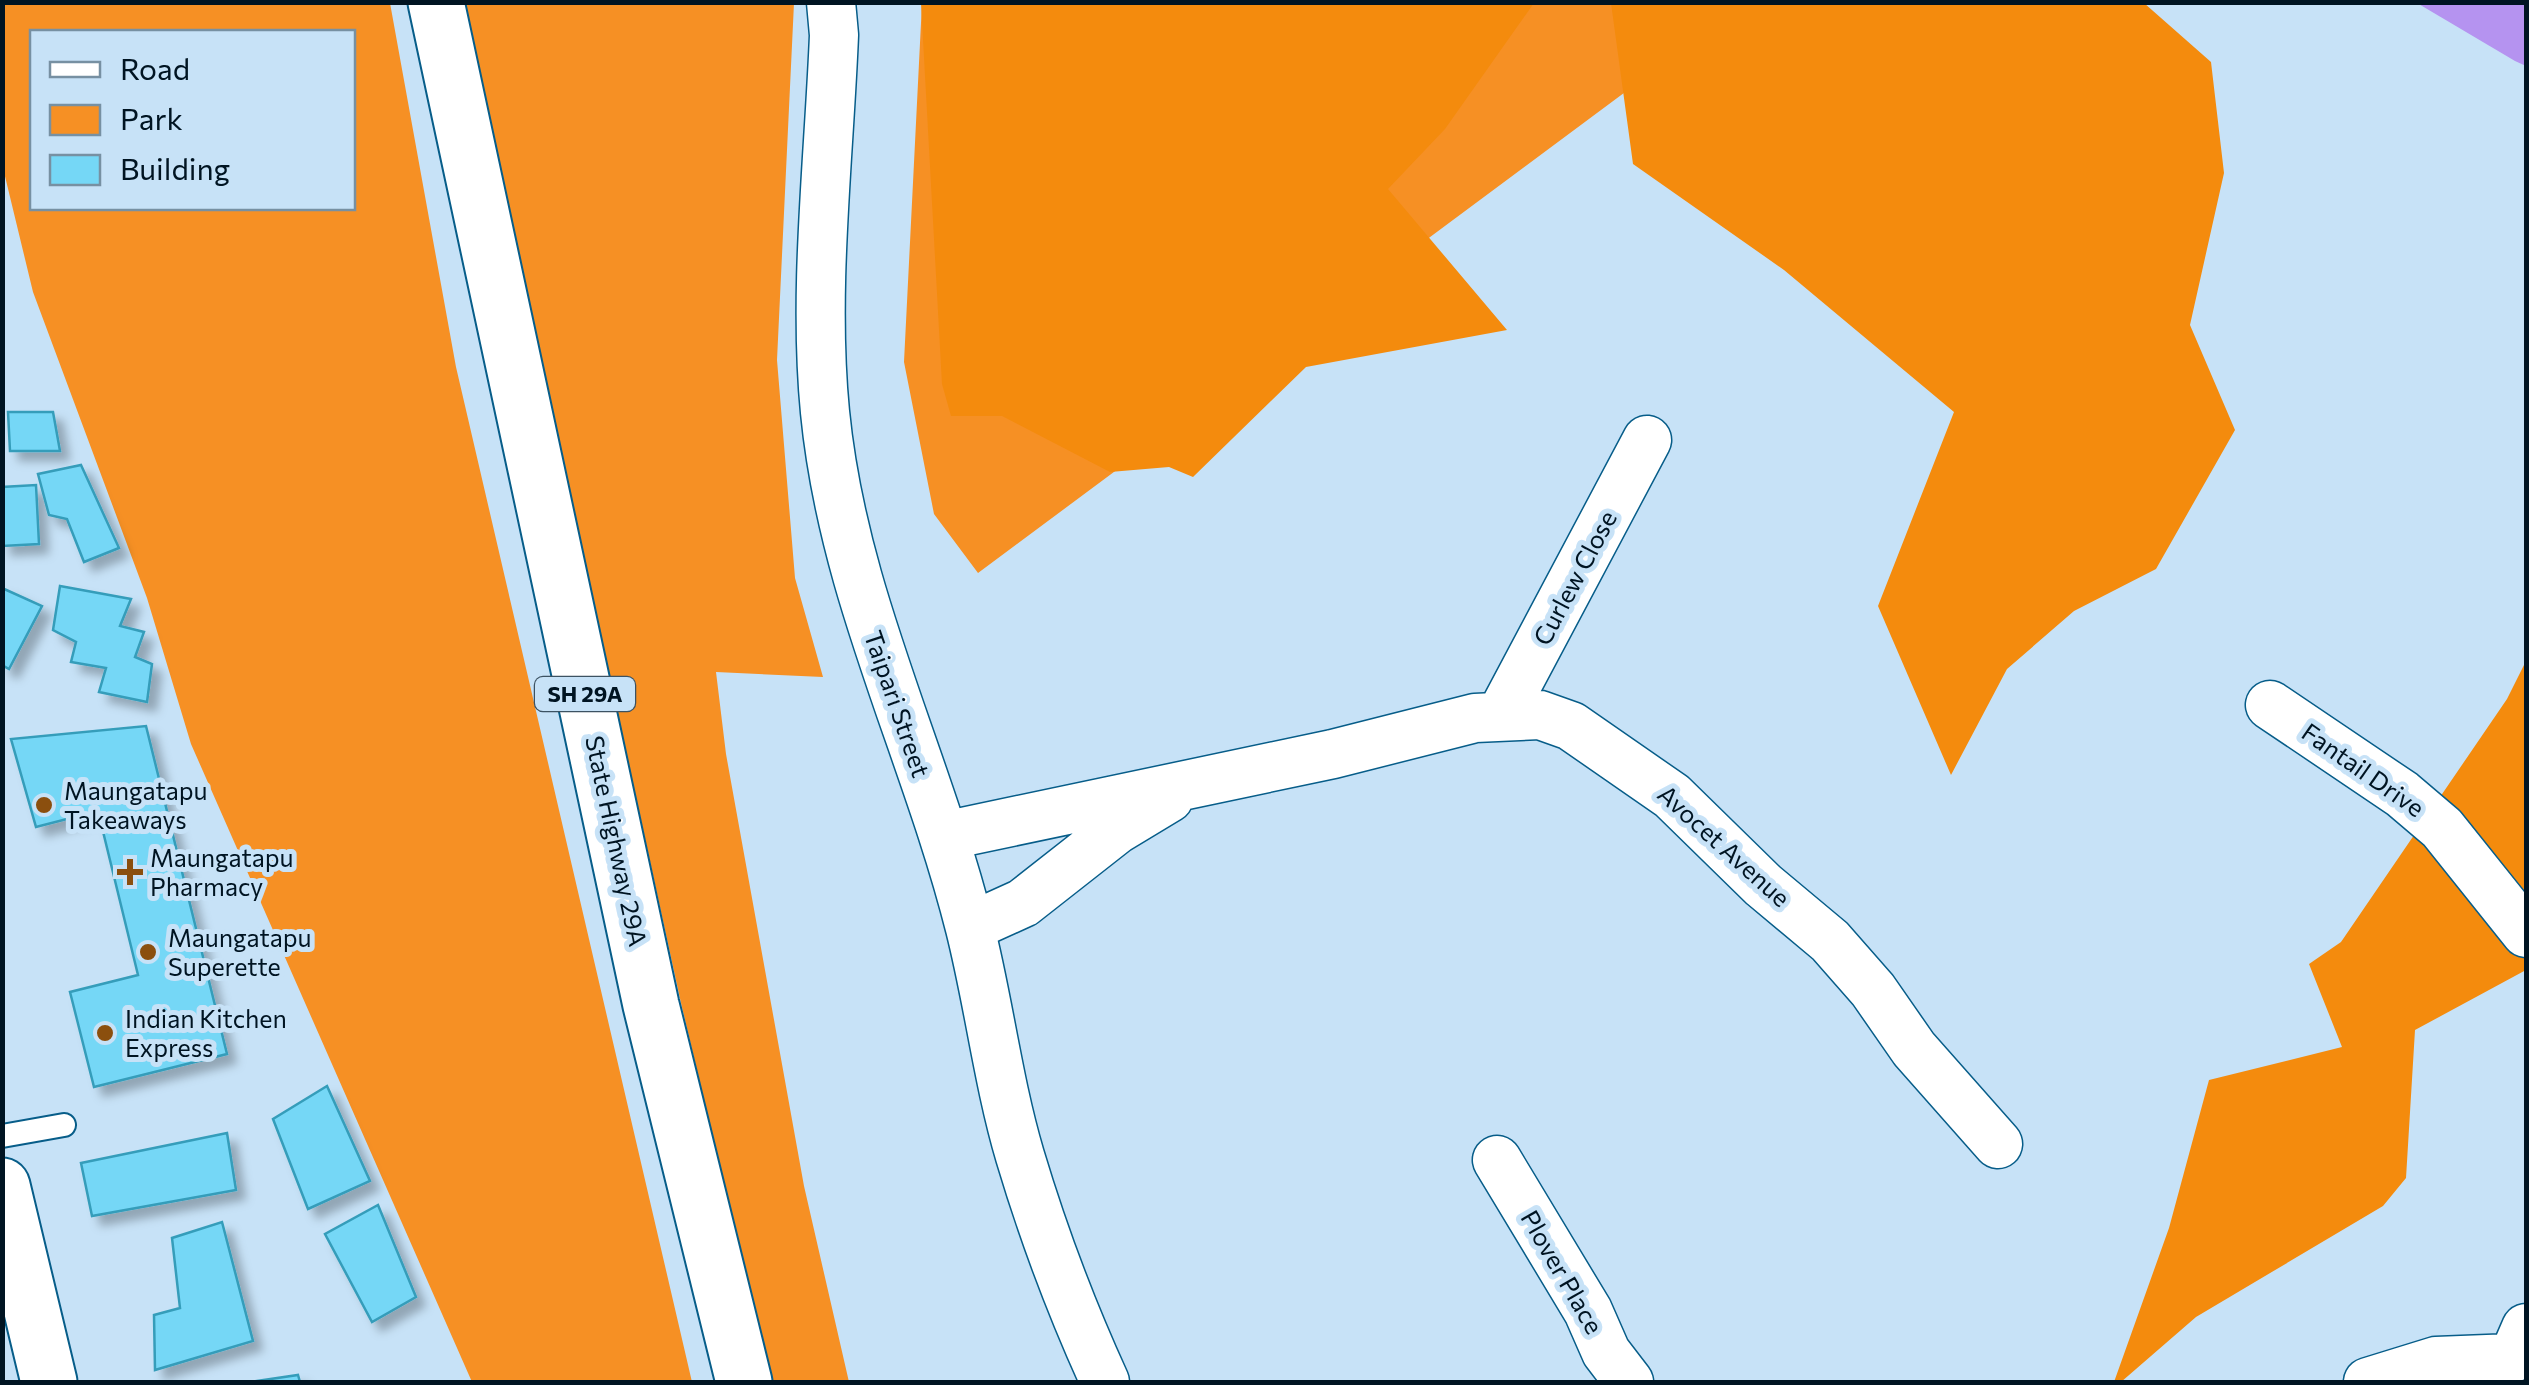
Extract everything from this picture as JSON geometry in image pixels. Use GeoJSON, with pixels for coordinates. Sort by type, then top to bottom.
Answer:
{"type":"FeatureCollection","features":[{"type":"Feature","properties":{"kind":"main road","name":"State Highway 29A"},"geometry":{"type":"LineString","coordinates":[[436,2],[651,1004],[744,1382]]}},
{"type":"Feature","properties":{"kind":"main road"},"geometry":{"type":"LineString","coordinates":[[2,1186],[49,1382]]}},
{"type":"Feature","properties":{"kind":"street","name":"Taipari Street"},"geometry":{"type":"LineString","coordinates":[[831,2],[834,35],[821,335],[825,414],[846,533],[877,653],[944,836],[970,927],[1020,1155],[1080,1328],[1104,1382]]}},
{"type":"Feature","properties":{"kind":"street","name":"Curlew Close"},"geometry":{"type":"LineString","coordinates":[[1501,715],[1647,440]]}},
{"type":"Feature","properties":{"kind":"street","name":"Fantail Drive"},"geometry":{"type":"LineString","coordinates":[[2270,704],[2402,794],[2442,828],[2526,934]]}},
{"type":"Feature","properties":{"kind":"street","name":"Avocet Avenue"},"geometry":{"type":"LineString","coordinates":[[944,836],[1189,786],[1501,715],[1540,715],[1571,726],[1672,796],[1763,885],[1830,941],[1873,990],[1914,1049],[1998,1144]]}},
{"type":"Feature","properties":{"kind":"street","name":"Avocet Avenue"},"geometry":{"type":"LineString","coordinates":[[970,927],[1022,903],[1116,830],[1189,786]]}},
{"type":"Feature","properties":{"kind":"street","name":"Plover Place"},"geometry":{"type":"LineString","coordinates":[[1497,1160],[1588,1311],[1606,1352],[1629,1382]]}},
{"type":"Feature","properties":{"kind":"street"},"geometry":{"type":"LineString","coordinates":[[2368,1382],[2436,1361],[2518,1356]]}},
{"type":"Feature","properties":{"kind":"lane"},"geometry":{"type":"LineString","coordinates":[[2,1136],[64,1125]]}},
{"type":"Feature","properties":{"kind":"green space"},"geometry":{"type":"Polygon","coordinates":[[[2,3],[390,3],[456,367],[692,1382],[472,1382],[191,744],[147,598],[33,292],[3,168],[2,3]]]}},
{"type":"Feature","properties":{"kind":"green space"},"geometry":{"type":"Polygon","coordinates":[[[462,3],[794,3],[777,360],[795,578],[823,677],[716,672],[726,754],[804,1186],[849,1382],[771,1382],[681,1003],[462,3]]]}},
{"type":"Feature","properties":{"kind":"green space"},"geometry":{"type":"Polygon","coordinates":[[[922,3],[1745,3],[978,573],[934,514],[904,362],[922,3]]]}},
{"type":"Feature","properties":{"kind":"shaded area"},"geometry":{"type":"Polygon","coordinates":[[[921,3],[1534,3],[1445,129],[1388,189],[1507,330],[1306,367],[1193,477],[1169,467],[1110,472],[1002,416],[951,416],[942,384],[921,3]]]}},
{"type":"Feature","properties":{"kind":"shaded area"},"geometry":{"type":"Polygon","coordinates":[[[1611,3],[2144,3],[2211,62],[2224,173],[2190,325],[2235,430],[2156,569],[2074,611],[2007,669],[1951,775],[1878,606],[1954,412],[1784,270],[1633,164],[1611,3]]]}},
{"type":"Feature","properties":{"kind":"shaded area"},"geometry":{"type":"Polygon","coordinates":[[[2417,3],[2526,3],[2526,66],[2515,61],[2417,3]]]}},
{"type":"Feature","properties":{"kind":"shaded area"},"geometry":{"type":"Polygon","coordinates":[[[2526,661],[2526,970],[2415,1030],[2406,1178],[2383,1206],[2196,1317],[2121,1382],[2114,1382],[2169,1228],[2209,1080],[2342,1047],[2309,964],[2341,942],[2507,699],[2526,661]]]}},
{"type":"Feature","properties":{"kind":"building"},"geometry":{"type":"Polygon","coordinates":[[[8,412],[53,412],[60,451],[10,451],[8,412]]]}},
{"type":"Feature","properties":{"kind":"building"},"geometry":{"type":"Polygon","coordinates":[[[81,465],[119,548],[84,562],[67,519],[49,515],[38,474],[81,465]]]}},
{"type":"Feature","properties":{"kind":"building"},"geometry":{"type":"Polygon","coordinates":[[[36,485],[39,544],[2,546],[2,487],[36,485]]]}},
{"type":"Feature","properties":{"kind":"building"},"geometry":{"type":"Polygon","coordinates":[[[60,586],[131,599],[120,626],[144,632],[135,657],[152,664],[147,702],[99,692],[106,668],[71,662],[76,642],[53,630],[60,586]]]}},
{"type":"Feature","properties":{"kind":"building"},"geometry":{"type":"Polygon","coordinates":[[[2,588],[42,606],[9,669],[2,665],[2,588]]]}},
{"type":"Feature","properties":{"kind":"building"},"geometry":{"type":"Polygon","coordinates":[[[146,726],[227,1054],[94,1087],[70,992],[138,975],[98,811],[36,827],[11,739],[146,726]]]}},
{"type":"Feature","properties":{"kind":"building"},"geometry":{"type":"Polygon","coordinates":[[[327,1086],[370,1181],[308,1209],[273,1119],[327,1086]]]}},
{"type":"Feature","properties":{"kind":"building"},"geometry":{"type":"Polygon","coordinates":[[[227,1133],[236,1190],[92,1216],[81,1163],[227,1133]]]}},
{"type":"Feature","properties":{"kind":"building"},"geometry":{"type":"Polygon","coordinates":[[[378,1205],[416,1297],[372,1322],[325,1234],[378,1205]]]}},
{"type":"Feature","properties":{"kind":"building"},"geometry":{"type":"Polygon","coordinates":[[[222,1222],[253,1341],[155,1370],[154,1315],[180,1308],[172,1238],[222,1222]]]}},
{"type":"Feature","properties":{"kind":"building"},"geometry":{"type":"Polygon","coordinates":[[[298,1375],[300,1382],[250,1382],[298,1375]]]}},
{"type":"Feature","properties":{"kind":"place","name":"Maungatapu Takeaways"},"geometry":{"type":"Point","coordinates":[44,805]}},
{"type":"Feature","properties":{"kind":"place","name":"Maungatapu Pharmacy"},"geometry":{"type":"Point","coordinates":[130,872]}},
{"type":"Feature","properties":{"kind":"place","name":"Maungatapu Superette"},"geometry":{"type":"Point","coordinates":[148,952]}},
{"type":"Feature","properties":{"kind":"place","name":"Indian Kitchen Express"},"geometry":{"type":"Point","coordinates":[105,1033]}}]}
